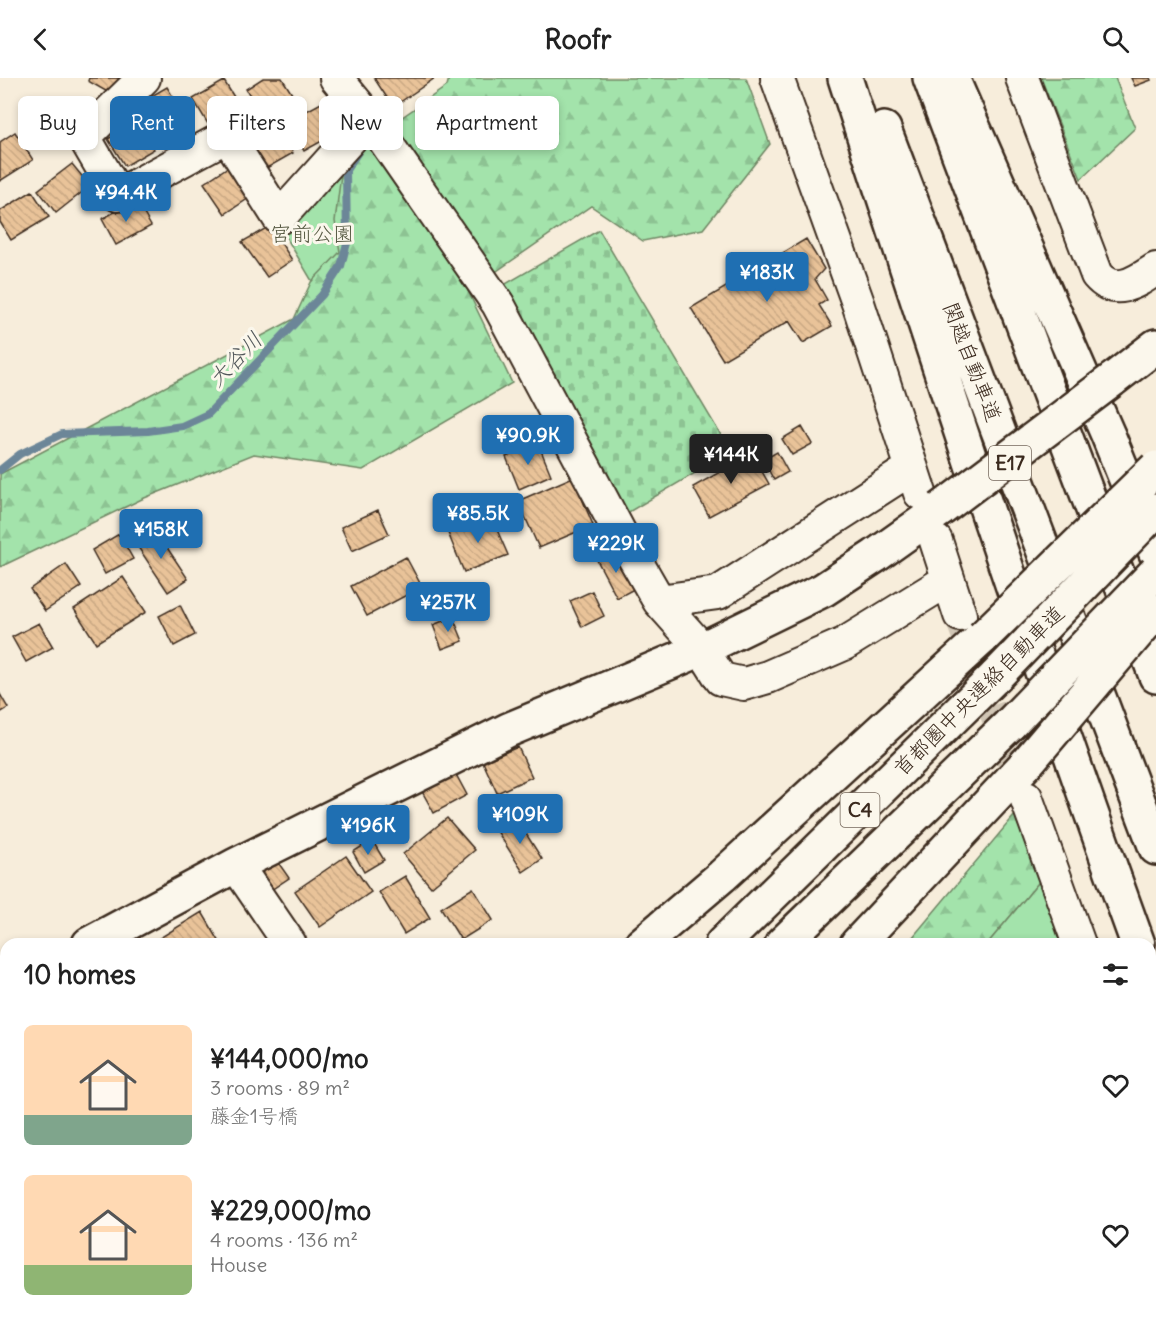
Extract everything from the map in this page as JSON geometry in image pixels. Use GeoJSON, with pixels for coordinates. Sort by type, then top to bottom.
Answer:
{"type":"FeatureCollection","features":[{"type":"Feature","properties":{"kind":"main road"},"geometry":{"type":"LineString","coordinates":[[845,78],[952,408],[1082,790],[1136,938]]}},
{"type":"Feature","properties":{"kind":"main road","name":"関越自動車道"},"geometry":{"type":"LineString","coordinates":[[864,78],[1156,848]]}},
{"type":"Feature","properties":{"kind":"main road"},"geometry":{"type":"LineString","coordinates":[[930,78],[1156,676]]}},
{"type":"Feature","properties":{"kind":"main road"},"geometry":{"type":"LineString","coordinates":[[952,78],[1108,435],[1156,553]]}},
{"type":"Feature","properties":{"kind":"main road"},"geometry":{"type":"LineString","coordinates":[[100,938],[236,865],[508,730],[702,649],[823,590],[875,556],[927,503],[1112,380],[1156,346]]}},
{"type":"Feature","properties":{"kind":"main road"},"geometry":{"type":"LineString","coordinates":[[649,938],[731,868],[983,637],[1156,468]]}},
{"type":"Feature","properties":{"kind":"main road","name":"首都圏中央連絡自動車道"},"geometry":{"type":"LineString","coordinates":[[728,938],[997,675],[1156,510]]}},
{"type":"Feature","properties":{"kind":"main road","name":"首都圏中央連絡自動車道"},"geometry":{"type":"LineString","coordinates":[[788,938],[1011,723],[1156,572]]}},
{"type":"Feature","properties":{"kind":"main road"},"geometry":{"type":"LineString","coordinates":[[862,938],[1026,764],[1156,612]]}},
{"type":"Feature","properties":{"kind":"street"},"geometry":{"type":"LineString","coordinates":[[144,78],[84,137],[118,195],[227,136],[279,218],[340,150]]}},
{"type":"Feature","properties":{"kind":"street"},"geometry":{"type":"LineString","coordinates":[[336,78],[351,96]]}},
{"type":"Feature","properties":{"kind":"street"},"geometry":{"type":"LineString","coordinates":[[777,78],[927,503],[960,615]]}},
{"type":"Feature","properties":{"kind":"street"},"geometry":{"type":"LineString","coordinates":[[1022,78],[1097,275],[1105,284],[1119,286],[1136,282],[1156,269]]}},
{"type":"Feature","properties":{"kind":"street"},"geometry":{"type":"LineString","coordinates":[[391,150],[498,304],[659,602],[702,649],[721,679],[744,684],[768,677],[844,644],[948,580]]}},
{"type":"Feature","properties":{"kind":"street"},"geometry":{"type":"LineString","coordinates":[[659,602],[718,593],[927,503]]}},
{"type":"Feature","properties":{"kind":"street"},"geometry":{"type":"LineString","coordinates":[[1026,797],[1077,938]]}},
{"type":"Feature","properties":{"kind":"street"},"geometry":{"type":"LineString","coordinates":[[236,865],[286,938]]}},
{"type":"Feature","properties":{"kind":"green space"},"geometry":{"type":"Polygon","coordinates":[[[449,78],[746,78],[770,144],[703,229],[643,241],[591,206],[468,291],[512,383],[363,470],[254,454],[142,499],[0,567],[0,474],[294,319],[325,252],[337,171],[350,153],[354,150],[403,150],[403,116],[415,108],[415,150],[559,150],[559,96],[433,96],[447,86],[449,78]]]}},
{"type":"Feature","properties":{"kind":"green space"},"geometry":{"type":"Polygon","coordinates":[[[1041,78],[1115,78],[1135,128],[1081,179],[1041,78]]]}},
{"type":"Feature","properties":{"kind":"green space","name":"宮前公園"},"geometry":{"type":"Polygon","coordinates":[[[343,159],[335,221],[340,252],[312,281],[283,232],[343,159]]]}},
{"type":"Feature","properties":{"kind":"green space"},"geometry":{"type":"Polygon","coordinates":[[[599,230],[731,452],[627,513],[504,285],[599,230]]]}},
{"type":"Feature","properties":{"kind":"green space"},"geometry":{"type":"Polygon","coordinates":[[[1019,810],[1039,882],[992,938],[912,938],[1019,810]]]}},
{"type":"Feature","properties":{"kind":"green space"},"geometry":{"type":"Polygon","coordinates":[[[1039,882],[1060,938],[992,938],[1039,882]]]}},
{"type":"Feature","properties":{"kind":"building"},"geometry":{"type":"Polygon","coordinates":[[[89,78],[120,78],[111,94],[88,81],[89,78]]]}},
{"type":"Feature","properties":{"kind":"building"},"geometry":{"type":"Polygon","coordinates":[[[263,78],[282,78],[292,94],[289,96],[250,96],[246,89],[263,78]]]}},
{"type":"Feature","properties":{"kind":"building"},"geometry":{"type":"Polygon","coordinates":[[[374,78],[435,78],[403,100],[403,96],[386,96],[374,78]]]}},
{"type":"Feature","properties":{"kind":"building"},"geometry":{"type":"Polygon","coordinates":[[[1131,78],[1150,78],[1151,80],[1135,86],[1131,78]]]}},
{"type":"Feature","properties":{"kind":"building"},"geometry":{"type":"Polygon","coordinates":[[[224,81],[233,96],[207,96],[207,122],[195,102],[195,98],[224,81]]]}},
{"type":"Feature","properties":{"kind":"building"},"geometry":{"type":"Polygon","coordinates":[[[167,87],[172,96],[152,96],[167,87]]]}},
{"type":"Feature","properties":{"kind":"building"},"geometry":{"type":"Polygon","coordinates":[[[319,104],[319,143],[307,149],[307,111],[319,104]]]}},
{"type":"Feature","properties":{"kind":"building"},"geometry":{"type":"Polygon","coordinates":[[[15,132],[18,137],[18,150],[27,150],[33,160],[0,181],[0,142],[15,132]]]}},
{"type":"Feature","properties":{"kind":"building"},"geometry":{"type":"Polygon","coordinates":[[[115,150],[152,150],[125,166],[115,150]]]}},
{"type":"Feature","properties":{"kind":"building"},"geometry":{"type":"Polygon","coordinates":[[[254,150],[291,150],[293,153],[265,169],[254,150]]]}},
{"type":"Feature","properties":{"kind":"building"},"geometry":{"type":"Polygon","coordinates":[[[72,164],[90,186],[56,213],[38,190],[72,164]]]}},
{"type":"Feature","properties":{"kind":"building"},"geometry":{"type":"Polygon","coordinates":[[[228,167],[249,198],[225,214],[204,183],[228,167]]]}},
{"type":"Feature","properties":{"kind":"building"},"geometry":{"type":"Polygon","coordinates":[[[32,191],[49,217],[11,240],[0,222],[0,211],[32,191]]]}},
{"type":"Feature","properties":{"kind":"building"},"geometry":{"type":"Polygon","coordinates":[[[136,200],[151,226],[116,245],[102,219],[136,200]]]}},
{"type":"Feature","properties":{"kind":"building"},"geometry":{"type":"Polygon","coordinates":[[[270,226],[292,260],[267,277],[242,242],[270,226]]]}},
{"type":"Feature","properties":{"kind":"building"},"geometry":{"type":"Polygon","coordinates":[[[806,239],[824,269],[815,279],[827,300],[819,305],[832,326],[803,343],[789,321],[723,360],[691,308],[806,239]]]}},
{"type":"Feature","properties":{"kind":"building"},"geometry":{"type":"Polygon","coordinates":[[[802,427],[812,444],[792,455],[782,439],[802,427]]]}},
{"type":"Feature","properties":{"kind":"building"},"geometry":{"type":"Polygon","coordinates":[[[538,443],[551,475],[519,489],[506,457],[538,443]]]}},
{"type":"Feature","properties":{"kind":"building"},"geometry":{"type":"Polygon","coordinates":[[[777,452],[788,472],[774,480],[763,460],[777,452]]]}},
{"type":"Feature","properties":{"kind":"building"},"geometry":{"type":"Polygon","coordinates":[[[752,454],[769,484],[709,516],[693,487],[752,454]]]}},
{"type":"Feature","properties":{"kind":"building"},"geometry":{"type":"Polygon","coordinates":[[[573,477],[593,525],[539,548],[518,501],[573,477]]]}},
{"type":"Feature","properties":{"kind":"building"},"geometry":{"type":"Polygon","coordinates":[[[378,510],[389,534],[352,551],[341,527],[378,510]]]}},
{"type":"Feature","properties":{"kind":"building"},"geometry":{"type":"Polygon","coordinates":[[[491,516],[508,555],[464,572],[448,533],[491,516]]]}},
{"type":"Feature","properties":{"kind":"building"},"geometry":{"type":"Polygon","coordinates":[[[154,528],[188,579],[168,592],[134,541],[154,528]]]}},
{"type":"Feature","properties":{"kind":"building"},"geometry":{"type":"Polygon","coordinates":[[[119,534],[133,559],[105,574],[92,550],[119,534]]]}},
{"type":"Feature","properties":{"kind":"building"},"geometry":{"type":"Polygon","coordinates":[[[616,550],[636,588],[617,598],[597,560],[616,550]]]}},
{"type":"Feature","properties":{"kind":"building"},"geometry":{"type":"Polygon","coordinates":[[[406,557],[422,587],[367,616],[351,586],[406,557]]]}},
{"type":"Feature","properties":{"kind":"building"},"geometry":{"type":"Polygon","coordinates":[[[66,564],[81,587],[45,611],[30,589],[66,564]]]}},
{"type":"Feature","properties":{"kind":"building"},"geometry":{"type":"Polygon","coordinates":[[[123,577],[146,612],[96,643],[74,609],[123,577]]]}},
{"type":"Feature","properties":{"kind":"building"},"geometry":{"type":"Polygon","coordinates":[[[592,591],[604,616],[582,627],[570,601],[592,591]]]}},
{"type":"Feature","properties":{"kind":"building"},"geometry":{"type":"Polygon","coordinates":[[[180,605],[195,635],[174,646],[159,616],[180,605]]]}},
{"type":"Feature","properties":{"kind":"building"},"geometry":{"type":"Polygon","coordinates":[[[453,617],[463,641],[442,649],[433,625],[453,617]]]}},
{"type":"Feature","properties":{"kind":"building"},"geometry":{"type":"Polygon","coordinates":[[[39,623],[53,647],[26,662],[12,637],[39,623]]]}},
{"type":"Feature","properties":{"kind":"building"},"geometry":{"type":"Polygon","coordinates":[[[0,694],[8,708],[0,713],[0,694]]]}},
{"type":"Feature","properties":{"kind":"building"},"geometry":{"type":"Polygon","coordinates":[[[518,747],[532,777],[497,793],[483,762],[518,747]]]}},
{"type":"Feature","properties":{"kind":"building"},"geometry":{"type":"Polygon","coordinates":[[[452,767],[467,795],[434,813],[419,786],[452,767]]]}},
{"type":"Feature","properties":{"kind":"building"},"geometry":{"type":"Polygon","coordinates":[[[447,818],[475,850],[431,887],[403,854],[447,818]]]}},
{"type":"Feature","properties":{"kind":"building"},"geometry":{"type":"Polygon","coordinates":[[[516,818],[542,859],[523,872],[497,831],[516,818]]]}},
{"type":"Feature","properties":{"kind":"building"},"geometry":{"type":"Polygon","coordinates":[[[372,840],[384,860],[364,872],[353,852],[372,840]]]}},
{"type":"Feature","properties":{"kind":"building"},"geometry":{"type":"Polygon","coordinates":[[[346,856],[371,892],[320,927],[295,891],[346,856]]]}},
{"type":"Feature","properties":{"kind":"building"},"geometry":{"type":"Polygon","coordinates":[[[275,858],[289,878],[271,890],[258,869],[275,858]]]}},
{"type":"Feature","properties":{"kind":"building"},"geometry":{"type":"Polygon","coordinates":[[[405,876],[430,918],[404,934],[379,892],[405,876]]]}},
{"type":"Feature","properties":{"kind":"building"},"geometry":{"type":"Polygon","coordinates":[[[473,888],[493,920],[464,938],[460,938],[441,908],[473,888]]]}},
{"type":"Feature","properties":{"kind":"building"},"geometry":{"type":"Polygon","coordinates":[[[202,912],[217,938],[160,938],[202,912]]]}},
{"type":"Feature","properties":{"kind":"waterway","name":"大谷川"},"geometry":{"type":"LineString","coordinates":[[0,470],[20,454],[62,434],[148,431],[182,426],[208,414],[322,295],[341,266],[347,243],[346,170],[358,152]]}},
{"type":"Feature","properties":{"kind":"tunnel"},"geometry":{"type":"LineString","coordinates":[[960,615],[1026,796]]}}]}
